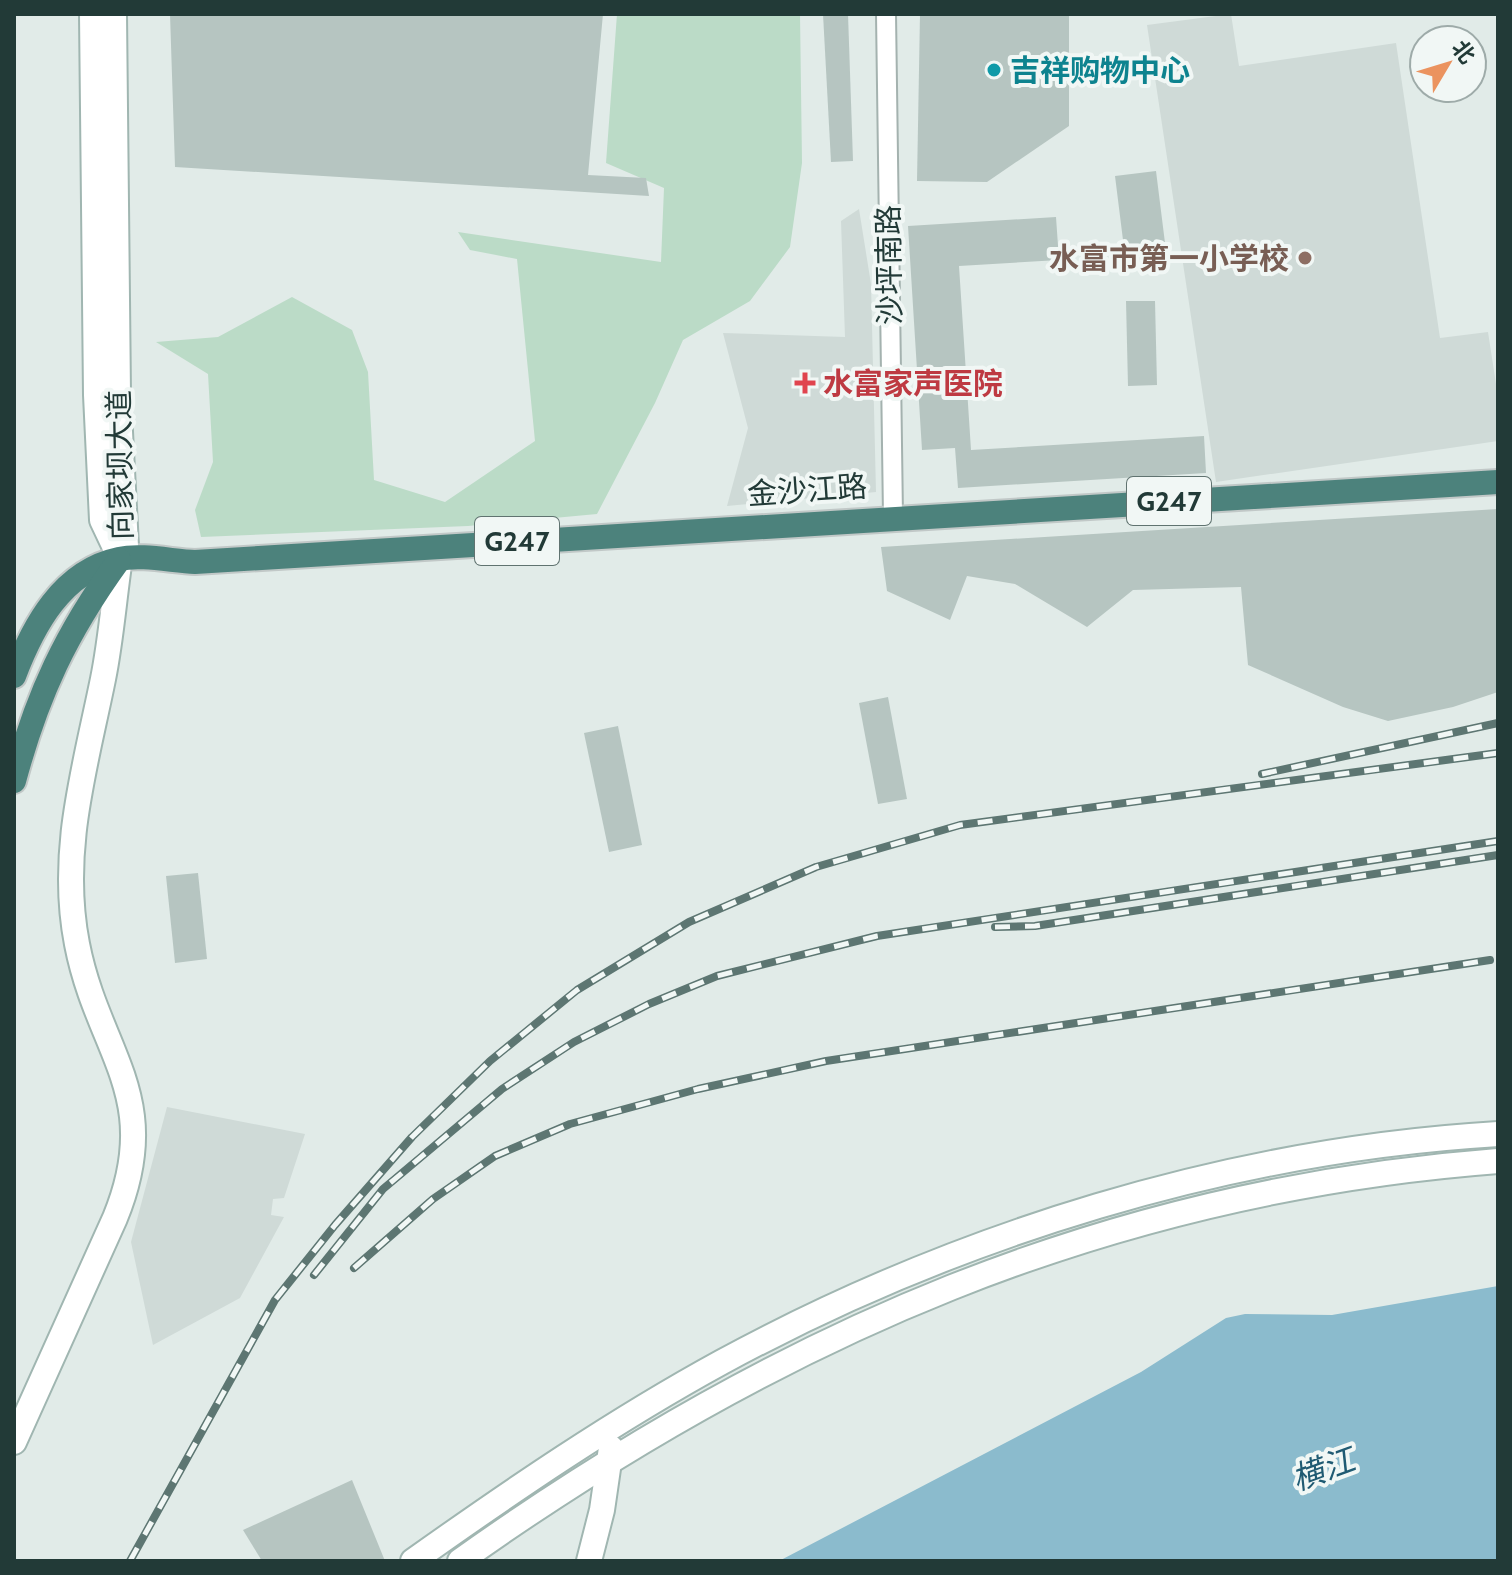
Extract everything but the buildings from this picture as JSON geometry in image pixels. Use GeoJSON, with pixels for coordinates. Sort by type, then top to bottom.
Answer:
{"type":"FeatureCollection","features":[{"type":"Feature","properties":{"kind":"highway","name":"金沙江路"},"geometry":{"type":"LineString","coordinates":[[120,558],[195,562],[893,516],[1498,482]]}},
{"type":"Feature","properties":{"kind":"highway","name":"G247"},"geometry":{"type":"LineString","coordinates":[[14,676],[36,628],[54,600],[76,580],[120,558]]}},
{"type":"Feature","properties":{"kind":"highway"},"geometry":{"type":"LineString","coordinates":[[14,781],[56,661],[83,609],[120,558]]}},
{"type":"Feature","properties":{"kind":"main road","name":"向家坝大道"},"geometry":{"type":"LineString","coordinates":[[92,14],[102,520],[120,558]]}},
{"type":"Feature","properties":{"kind":"main road","name":"向家坝大道"},"geometry":{"type":"LineString","coordinates":[[114,14],[118,394],[126,546],[120,558]]}},
{"type":"Feature","properties":{"kind":"main road"},"geometry":{"type":"LineString","coordinates":[[14,1442],[115,1218],[134,1161],[129,1099],[84,970],[71,895],[72,841],[79,786],[103,679],[120,558]]}},
{"type":"Feature","properties":{"kind":"main road"},"geometry":{"type":"LineString","coordinates":[[413,1561],[613,1426],[724,1361],[831,1307],[1016,1233],[1232,1173],[1380,1147],[1498,1134]]}},
{"type":"Feature","properties":{"kind":"main road"},"geometry":{"type":"LineString","coordinates":[[460,1561],[737,1385],[843,1332],[1025,1259],[1149,1221],[1238,1200],[1398,1172],[1498,1161]]}},
{"type":"Feature","properties":{"kind":"main road"},"geometry":{"type":"LineString","coordinates":[[589,1561],[609,1468],[613,1426]]}},
{"type":"Feature","properties":{"kind":"street","name":"沙坪南路"},"geometry":{"type":"LineString","coordinates":[[886,14],[893,516]]}},
{"type":"Feature","properties":{"kind":"shaded area","name":"水富市第一小学校"},"geometry":{"type":"Polygon","coordinates":[[[1231,14],[1239,66],[1396,43],[1440,338],[1488,332],[1498,397],[1498,441],[1216,482],[1147,25],[1231,14]]]}},
{"type":"Feature","properties":{"kind":"shaded area","name":"水富家声医院"},"geometry":{"type":"Polygon","coordinates":[[[859,209],[871,284],[876,492],[727,506],[748,428],[723,333],[845,337],[841,221],[859,209]]]}},
{"type":"Feature","properties":{"kind":"shaded area"},"geometry":{"type":"Polygon","coordinates":[[[167,1107],[305,1134],[284,1198],[273,1199],[271,1215],[284,1217],[240,1298],[153,1345],[131,1242],[167,1107]]]}},
{"type":"Feature","properties":{"kind":"green space"},"geometry":{"type":"Polygon","coordinates":[[[617,14],[800,14],[802,163],[790,247],[750,301],[683,340],[655,403],[597,514],[468,526],[201,537],[195,510],[213,462],[208,374],[156,342],[218,337],[292,297],[352,330],[368,372],[374,480],[445,502],[535,441],[517,259],[470,250],[458,232],[661,262],[664,188],[606,163],[617,14]]]}},
{"type":"Feature","properties":{"kind":"water","name":"横江"},"geometry":{"type":"Polygon","coordinates":[[[1498,1286],[1498,1561],[779,1561],[1141,1372],[1226,1318],[1245,1314],[1332,1315],[1498,1286]]]}},
{"type":"Feature","properties":{"kind":"railway"},"geometry":{"type":"LineString","coordinates":[[1262,774],[1498,723]]}},
{"type":"Feature","properties":{"kind":"railway"},"geometry":{"type":"LineString","coordinates":[[130,1561],[275,1300],[335,1225],[412,1137],[490,1061],[577,990],[689,922],[816,867],[960,825],[1498,753]]}},
{"type":"Feature","properties":{"kind":"railway"},"geometry":{"type":"LineString","coordinates":[[314,1275],[383,1189],[502,1089],[574,1042],[649,1004],[717,976],[877,936],[1498,841]]}},
{"type":"Feature","properties":{"kind":"railway"},"geometry":{"type":"LineString","coordinates":[[995,927],[1035,926],[1498,855]]}},
{"type":"Feature","properties":{"kind":"railway"},"geometry":{"type":"LineString","coordinates":[[354,1268],[433,1199],[495,1156],[570,1124],[698,1089],[826,1061],[1490,960]]}},
{"type":"Feature","properties":{"kind":"place","name":"吉祥购物中心"},"geometry":{"type":"Point","coordinates":[994,70]}},
{"type":"Feature","properties":{"kind":"place","name":"水富市第一小学校"},"geometry":{"type":"Point","coordinates":[1305,258]}},
{"type":"Feature","properties":{"kind":"place","name":"水富家声医院"},"geometry":{"type":"Point","coordinates":[805,383]}}]}
